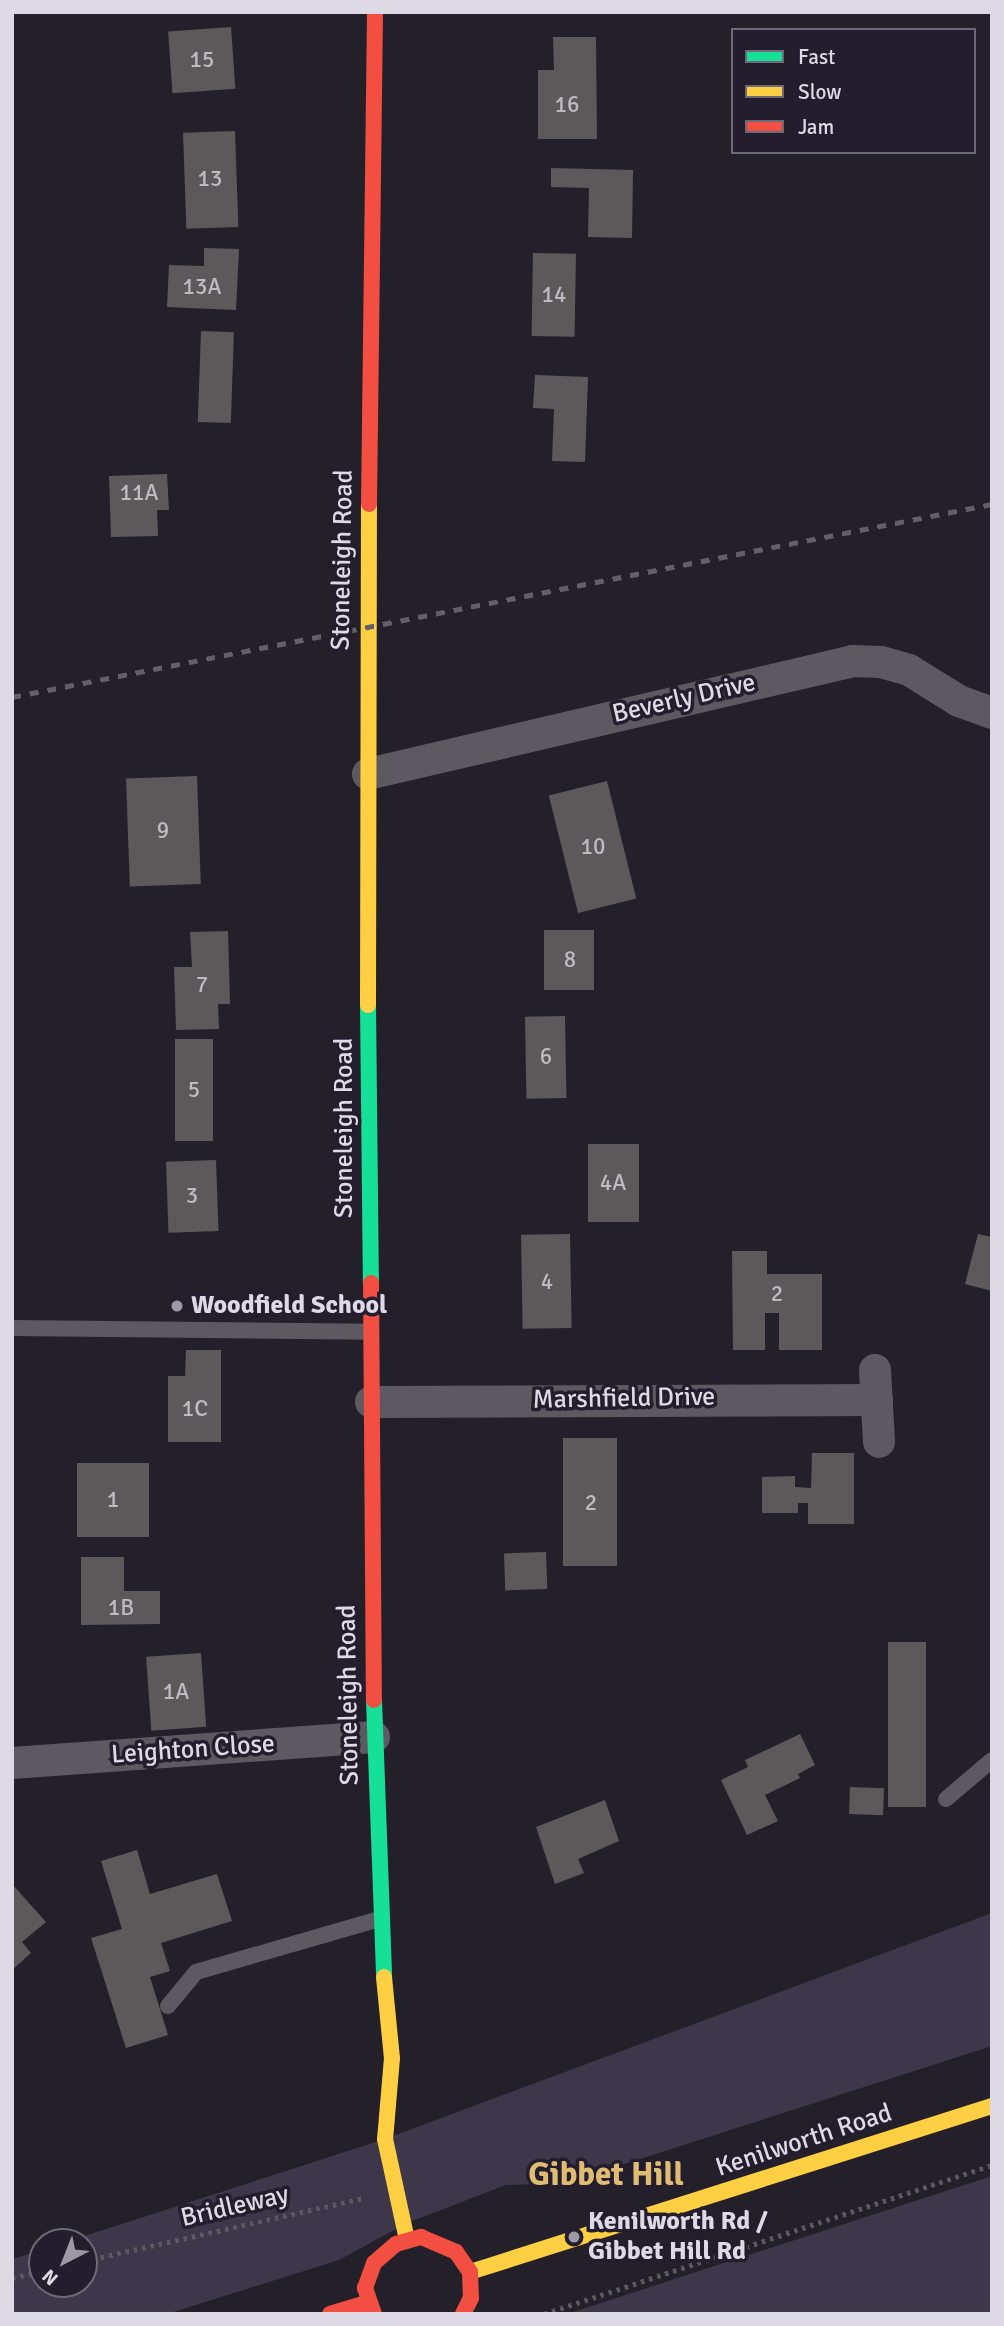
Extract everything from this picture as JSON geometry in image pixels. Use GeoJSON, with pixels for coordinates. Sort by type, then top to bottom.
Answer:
{"type":"FeatureCollection","features":[{"type":"Feature","properties":{"kind":"street","name":"Stoneleigh Road"},"geometry":{"type":"LineString","coordinates":[[376,12],[366,694],[374,1737],[380,1919],[392,2058],[385,2139],[407,2240]]}},
{"type":"Feature","properties":{"kind":"street","name":"Beverly Drive"},"geometry":{"type":"LineString","coordinates":[[368,774],[853,661],[881,662],[909,670],[959,701],[992,713]]}},
{"type":"Feature","properties":{"kind":"street","name":"Marshfield Drive"},"geometry":{"type":"LineString","coordinates":[[372,1402],[876,1385],[879,1442]]}},
{"type":"Feature","properties":{"kind":"street","name":"Leighton Close"},"geometry":{"type":"LineString","coordinates":[[12,1763],[374,1737]]}},
{"type":"Feature","properties":{"kind":"street","name":"Kenilworth Road"},"geometry":{"type":"LineString","coordinates":[[470,2272],[992,2106]]}},
{"type":"Feature","properties":{"kind":"street"},"geometry":{"type":"LineString","coordinates":[[330,2314],[370,2308],[365,2288],[374,2263],[384,2251],[407,2240],[421,2237],[446,2245],[470,2272],[471,2298],[463,2314]]}},
{"type":"Feature","properties":{"kind":"lane"},"geometry":{"type":"LineString","coordinates":[[12,1328],[371,1332]]}},
{"type":"Feature","properties":{"kind":"lane"},"geometry":{"type":"LineString","coordinates":[[946,1799],[992,1760]]}},
{"type":"Feature","properties":{"kind":"lane"},"geometry":{"type":"LineString","coordinates":[[168,2006],[197,1972],[380,1919]]}},
{"type":"Feature","properties":{"kind":"path"},"geometry":{"type":"LineString","coordinates":[[544,2314],[992,2165]]}},
{"type":"Feature","properties":{"kind":"path","name":"Bridleway"},"geometry":{"type":"LineString","coordinates":[[98,2258],[395,2191]]}},
{"type":"Feature","properties":{"kind":"shaded area"},"geometry":{"type":"Polygon","coordinates":[[[992,1913],[992,2046],[565,2183],[506,2185],[407,2223],[339,2260],[167,2314],[12,2314],[12,2259],[28,2254],[28,2298],[98,2298],[98,2232],[385,2139],[992,1913]]]}},
{"type":"Feature","properties":{"kind":"shaded area"},"geometry":{"type":"Polygon","coordinates":[[[992,2176],[992,2314],[567,2314],[992,2176]]]}},
{"type":"Feature","properties":{"kind":"building"},"geometry":{"type":"Polygon","coordinates":[[[231,27],[235,89],[172,93],[168,31],[231,27]]]}},
{"type":"Feature","properties":{"kind":"building"},"geometry":{"type":"Polygon","coordinates":[[[553,37],[596,37],[597,139],[538,139],[538,70],[554,70],[553,37]]]}},
{"type":"Feature","properties":{"kind":"building"},"geometry":{"type":"Polygon","coordinates":[[[235,131],[238,227],[186,229],[183,133],[235,131]]]}},
{"type":"Feature","properties":{"kind":"building"},"geometry":{"type":"Polygon","coordinates":[[[551,168],[633,170],[632,238],[588,237],[589,188],[551,187],[551,168]]]}},
{"type":"Feature","properties":{"kind":"building"},"geometry":{"type":"Polygon","coordinates":[[[204,248],[239,249],[236,310],[167,307],[169,265],[204,266],[204,248]]]}},
{"type":"Feature","properties":{"kind":"building"},"geometry":{"type":"Polygon","coordinates":[[[533,253],[576,254],[575,337],[532,336],[533,253]]]}},
{"type":"Feature","properties":{"kind":"building"},"geometry":{"type":"Polygon","coordinates":[[[201,331],[234,332],[231,423],[198,422],[201,331]]]}},
{"type":"Feature","properties":{"kind":"building"},"geometry":{"type":"Polygon","coordinates":[[[535,375],[588,377],[585,462],[552,461],[554,409],[533,408],[535,375]]]}},
{"type":"Feature","properties":{"kind":"building"},"geometry":{"type":"Polygon","coordinates":[[[167,474],[169,510],[157,510],[158,536],[111,537],[109,476],[167,474]]]}},
{"type":"Feature","properties":{"kind":"building"},"geometry":{"type":"Polygon","coordinates":[[[197,776],[201,884],[130,886],[126,778],[197,776]]]}},
{"type":"Feature","properties":{"kind":"building"},"geometry":{"type":"Polygon","coordinates":[[[607,781],[636,898],[578,913],[549,796],[607,781]]]}},
{"type":"Feature","properties":{"kind":"building"},"geometry":{"type":"Polygon","coordinates":[[[544,930],[594,930],[594,990],[544,990],[544,930]]]}},
{"type":"Feature","properties":{"kind":"building"},"geometry":{"type":"Polygon","coordinates":[[[228,931],[230,1004],[218,1004],[219,1029],[176,1030],[174,967],[192,967],[190,932],[228,931]]]}},
{"type":"Feature","properties":{"kind":"building"},"geometry":{"type":"Polygon","coordinates":[[[565,1016],[566,1098],[526,1099],[525,1017],[565,1016]]]}},
{"type":"Feature","properties":{"kind":"building"},"geometry":{"type":"Polygon","coordinates":[[[175,1039],[213,1039],[213,1141],[175,1141],[175,1039]]]}},
{"type":"Feature","properties":{"kind":"building"},"geometry":{"type":"Polygon","coordinates":[[[588,1144],[639,1144],[639,1222],[588,1222],[588,1144]]]}},
{"type":"Feature","properties":{"kind":"building"},"geometry":{"type":"Polygon","coordinates":[[[216,1160],[218,1231],[169,1233],[166,1162],[216,1160]]]}},
{"type":"Feature","properties":{"kind":"building"},"geometry":{"type":"Polygon","coordinates":[[[570,1234],[572,1328],[523,1329],[521,1235],[570,1234]]]}},
{"type":"Feature","properties":{"kind":"building"},"geometry":{"type":"Polygon","coordinates":[[[978,1234],[992,1237],[992,1291],[965,1284],[978,1234]]]}},
{"type":"Feature","properties":{"kind":"building"},"geometry":{"type":"Polygon","coordinates":[[[732,1251],[767,1251],[767,1274],[822,1274],[822,1350],[779,1350],[779,1313],[765,1313],[765,1350],[733,1350],[732,1251]]]}},
{"type":"Feature","properties":{"kind":"building"},"geometry":{"type":"Polygon","coordinates":[[[186,1350],[221,1350],[221,1442],[168,1442],[168,1376],[185,1376],[186,1350]]]}},
{"type":"Feature","properties":{"kind":"building"},"geometry":{"type":"Polygon","coordinates":[[[563,1438],[617,1438],[617,1566],[563,1566],[563,1438]]]}},
{"type":"Feature","properties":{"kind":"building"},"geometry":{"type":"Polygon","coordinates":[[[812,1453],[854,1453],[854,1524],[808,1524],[808,1503],[798,1503],[798,1513],[762,1513],[762,1477],[795,1476],[795,1487],[811,1488],[812,1453]]]}},
{"type":"Feature","properties":{"kind":"building"},"geometry":{"type":"Polygon","coordinates":[[[77,1463],[149,1463],[149,1537],[77,1537],[77,1463]]]}},
{"type":"Feature","properties":{"kind":"building"},"geometry":{"type":"Polygon","coordinates":[[[546,1552],[547,1589],[505,1590],[504,1553],[546,1552]]]}},
{"type":"Feature","properties":{"kind":"building"},"geometry":{"type":"Polygon","coordinates":[[[81,1557],[124,1557],[124,1591],[160,1591],[160,1624],[81,1625],[81,1557]]]}},
{"type":"Feature","properties":{"kind":"building"},"geometry":{"type":"Polygon","coordinates":[[[888,1642],[926,1642],[926,1807],[888,1807],[888,1642]]]}},
{"type":"Feature","properties":{"kind":"building"},"geometry":{"type":"Polygon","coordinates":[[[201,1653],[206,1727],[151,1731],[146,1657],[201,1653]]]}},
{"type":"Feature","properties":{"kind":"building"},"geometry":{"type":"Polygon","coordinates":[[[800,1734],[815,1765],[798,1774],[800,1778],[765,1795],[778,1821],[747,1835],[721,1780],[748,1767],[745,1760],[800,1734]]]}},
{"type":"Feature","properties":{"kind":"building"},"geometry":{"type":"Polygon","coordinates":[[[850,1787],[884,1788],[883,1815],[849,1814],[850,1787]]]}},
{"type":"Feature","properties":{"kind":"building"},"geometry":{"type":"Polygon","coordinates":[[[605,1800],[619,1841],[578,1859],[584,1873],[555,1884],[536,1827],[605,1800]]]}},
{"type":"Feature","properties":{"kind":"building"},"geometry":{"type":"Polygon","coordinates":[[[137,1850],[150,1894],[217,1874],[232,1921],[161,1943],[170,1971],[150,1977],[168,2035],[126,2048],[91,1938],[122,1929],[101,1861],[137,1850]]]}},
{"type":"Feature","properties":{"kind":"building"},"geometry":{"type":"Polygon","coordinates":[[[12,1884],[46,1922],[22,1942],[31,1953],[12,1970],[12,1884]]]}},
{"type":"Feature","properties":{"kind":"railway"},"geometry":{"type":"LineString","coordinates":[[12,697],[992,504]]}},
{"type":"Feature","properties":{"kind":"traffic: fast"},"geometry":{"type":"LineString","coordinates":[[368,1005],[371,1283]]}},
{"type":"Feature","properties":{"kind":"traffic: fast"},"geometry":{"type":"LineString","coordinates":[[374,1700],[384,1977]]}},
{"type":"Feature","properties":{"kind":"traffic: slow"},"geometry":{"type":"LineString","coordinates":[[368,1005],[369,504]]}},
{"type":"Feature","properties":{"kind":"traffic: slow"},"geometry":{"type":"LineString","coordinates":[[384,1977],[392,2058],[385,2139],[407,2240]]}},
{"type":"Feature","properties":{"kind":"traffic: slow"},"geometry":{"type":"LineString","coordinates":[[470,2272],[992,2106]]}},
{"type":"Feature","properties":{"kind":"traffic: jam"},"geometry":{"type":"LineString","coordinates":[[369,504],[375,12]]}},
{"type":"Feature","properties":{"kind":"traffic: jam"},"geometry":{"type":"LineString","coordinates":[[371,1283],[374,1700]]}},
{"type":"Feature","properties":{"kind":"traffic: jam"},"geometry":{"type":"LineString","coordinates":[[374,2314],[365,2288],[374,2263],[396,2244],[421,2237],[456,2252],[470,2272],[471,2298],[463,2314]]}},
{"type":"Feature","properties":{"kind":"traffic: jam"},"geometry":{"type":"LineString","coordinates":[[330,2314],[367,2303]]}},
{"type":"Feature","properties":{"kind":"place","name":"Woodfield School"},"geometry":{"type":"Point","coordinates":[177,1306]}},
{"type":"Feature","properties":{"kind":"place","name":"Kenilworth Rd / Gibbet Hill Rd"},"geometry":{"type":"Point","coordinates":[574,2237]}},
{"type":"Feature","properties":{"kind":"district","name":"Gibbet Hill"},"geometry":{"type":"Point","coordinates":[606,2175]}}]}
